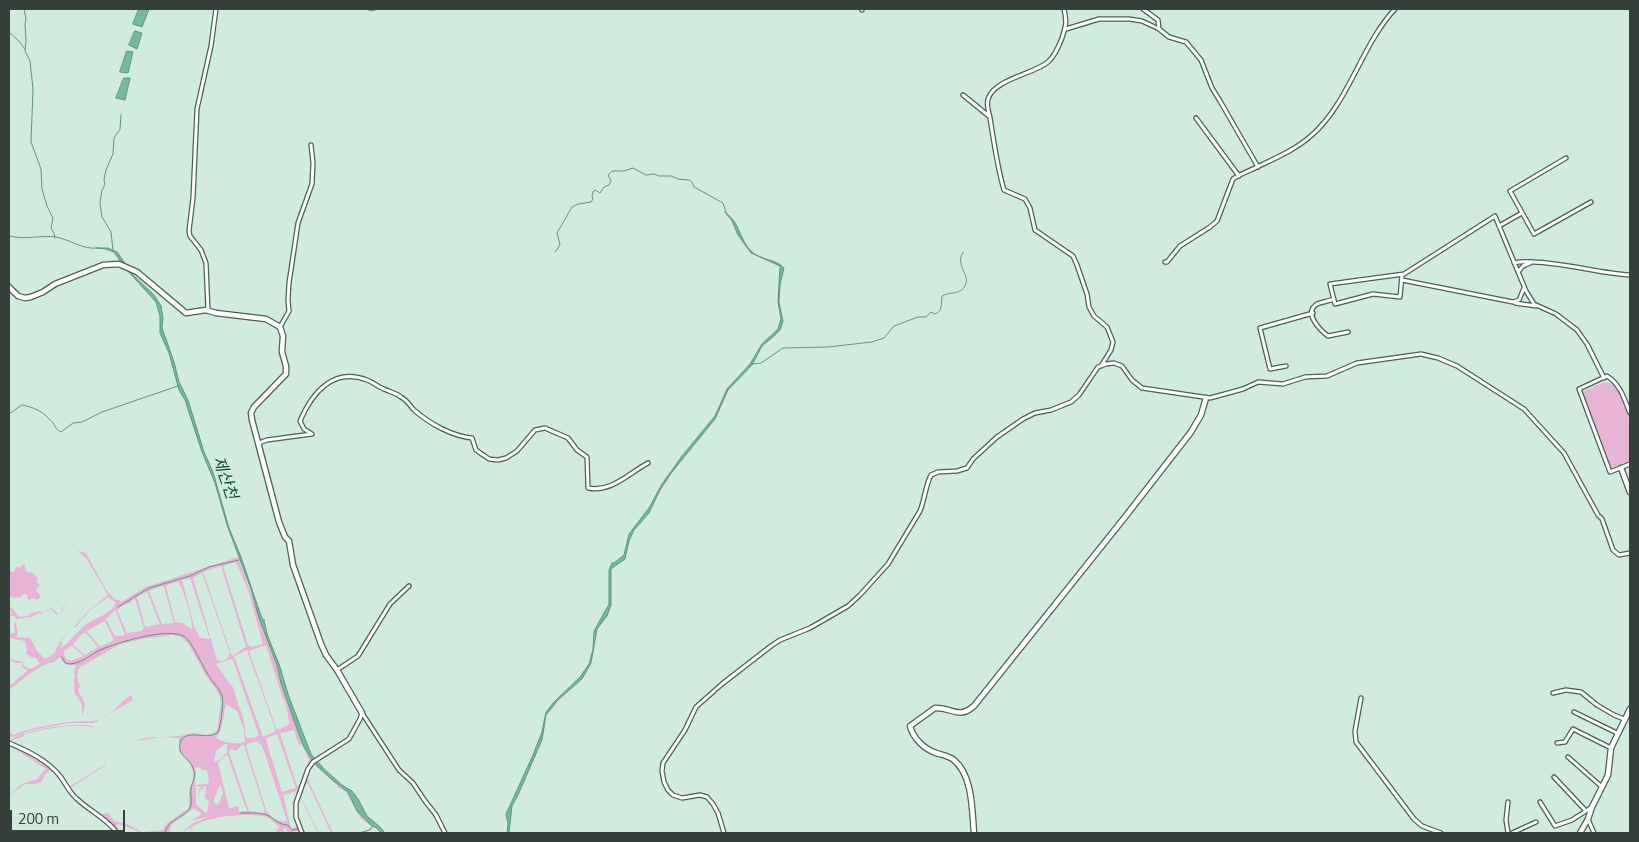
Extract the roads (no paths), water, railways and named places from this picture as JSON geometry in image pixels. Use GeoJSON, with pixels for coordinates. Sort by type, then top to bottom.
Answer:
{"type":"FeatureCollection","features":[{"type":"Feature","properties":{"kind":"street"},"geometry":{"type":"LineString","coordinates":[[208,310],[206,263],[201,250],[190,236],[189,231],[194,198],[197,109],[211,46],[216,9]]}},
{"type":"Feature","properties":{"kind":"street"},"geometry":{"type":"LineString","coordinates":[[724,833],[718,813],[707,797],[702,795],[682,798],[673,795],[664,782],[663,763],[688,726],[696,707],[771,646],[780,640],[810,628],[848,606],[866,590],[888,564],[913,522],[922,505],[926,485],[931,475],[938,472],[957,471],[967,468],[973,459],[997,437],[1023,419],[1035,413],[1051,410],[1071,402],[1079,395],[1111,350],[1113,342],[1107,326],[1094,316],[1089,307],[1087,294],[1073,256],[1035,230],[1030,208],[1025,199],[1004,190],[994,150],[987,108],[988,99],[994,88],[1049,62],[1066,29],[1067,22],[1064,9]]}},
{"type":"Feature","properties":{"kind":"street"},"geometry":{"type":"LineString","coordinates":[[1143,9],[1158,20],[1159,29]]}},
{"type":"Feature","properties":{"kind":"street"},"geometry":{"type":"LineString","coordinates":[[1165,262],[1186,242],[1214,224],[1233,179],[1297,146],[1314,134],[1336,106],[1374,38],[1395,9]]}},
{"type":"Feature","properties":{"kind":"street"},"geometry":{"type":"LineString","coordinates":[[1066,29],[1094,20],[1135,19],[1159,29],[1169,38],[1186,42],[1201,60],[1212,88],[1258,167]]}},
{"type":"Feature","properties":{"kind":"street"},"geometry":{"type":"LineString","coordinates":[[963,95],[990,117]]}},
{"type":"Feature","properties":{"kind":"street"},"geometry":{"type":"LineString","coordinates":[[1196,118],[1239,176]]}},
{"type":"Feature","properties":{"kind":"street"},"geometry":{"type":"LineString","coordinates":[[280,327],[289,311],[289,283],[298,223],[312,184],[313,163],[311,146]]}},
{"type":"Feature","properties":{"kind":"street"},"geometry":{"type":"LineString","coordinates":[[1566,158],[1510,191],[1522,213],[1534,234],[1591,202]]}},
{"type":"Feature","properties":{"kind":"street"},"geometry":{"type":"LineString","coordinates":[[1499,226],[1522,213]]}},
{"type":"Feature","properties":{"kind":"street"},"geometry":{"type":"LineString","coordinates":[[1402,275],[1400,297],[1373,294],[1335,304],[1330,284],[1402,275],[1496,216],[1524,288],[1532,302],[1556,314],[1577,330],[1587,344],[1604,378]]}},
{"type":"Feature","properties":{"kind":"street"},"geometry":{"type":"LineString","coordinates":[[1514,263],[1522,261],[1547,263],[1630,275]]}},
{"type":"Feature","properties":{"kind":"street"},"geometry":{"type":"LineString","coordinates":[[1518,272],[1530,262]]}},
{"type":"Feature","properties":{"kind":"street"},"geometry":{"type":"LineString","coordinates":[[9,287],[21,297],[31,297],[54,284],[103,265],[120,264],[137,272],[183,312],[192,313],[208,310],[216,313],[266,319],[280,327],[283,336],[282,352],[286,374],[252,410],[252,420],[279,522],[289,543],[296,574],[323,649],[399,770],[413,783],[436,815],[444,833]]}},
{"type":"Feature","properties":{"kind":"street"},"geometry":{"type":"LineString","coordinates":[[1402,280],[1539,306]]}},
{"type":"Feature","properties":{"kind":"street"},"geometry":{"type":"LineString","coordinates":[[1512,302],[1519,300],[1524,288]]}},
{"type":"Feature","properties":{"kind":"street"},"geometry":{"type":"LineString","coordinates":[[1334,299],[1316,305],[1312,313],[1315,322],[1328,336],[1348,332]]}},
{"type":"Feature","properties":{"kind":"street"},"geometry":{"type":"LineString","coordinates":[[1286,366],[1270,369],[1260,328],[1312,313]]}},
{"type":"Feature","properties":{"kind":"street"},"geometry":{"type":"LineString","coordinates":[[1101,366],[1110,363],[1118,364],[1142,388],[1206,398],[1243,389],[1258,382],[1283,384],[1305,377],[1327,376],[1357,363],[1421,354],[1438,358],[1462,369],[1505,396],[1529,414],[1564,453],[1577,479],[1602,519],[1613,550],[1619,555],[1630,553]]}},
{"type":"Feature","properties":{"kind":"street"},"geometry":{"type":"LineString","coordinates":[[1630,413],[1617,384],[1607,376],[1578,389],[1610,472],[1630,464]]}},
{"type":"Feature","properties":{"kind":"street"},"geometry":{"type":"LineString","coordinates":[[259,443],[267,440],[312,434],[304,429],[300,421],[314,396],[328,383],[354,378],[366,380],[397,394],[415,411],[438,426],[463,437],[472,438],[476,450],[485,457],[494,460],[502,460],[512,455],[540,428],[556,432],[570,440],[577,450],[587,457],[588,488],[602,489],[614,485],[648,463]]}},
{"type":"Feature","properties":{"kind":"street"},"geometry":{"type":"LineString","coordinates":[[974,833],[970,794],[967,782],[958,765],[949,758],[925,747],[915,736],[910,726],[935,708],[962,713],[974,706],[1125,518],[1190,432],[1201,415],[1206,398]]}},
{"type":"Feature","properties":{"kind":"street"},"geometry":{"type":"LineString","coordinates":[[1621,468],[1630,492]]}},
{"type":"Feature","properties":{"kind":"street"},"geometry":{"type":"LineString","coordinates":[[337,670],[358,656],[390,604],[409,586]]}},
{"type":"Feature","properties":{"kind":"street"},"geometry":{"type":"LineString","coordinates":[[1553,693],[1566,690],[1581,692],[1597,705],[1624,720]]}},
{"type":"Feature","properties":{"kind":"street"},"geometry":{"type":"LineString","coordinates":[[1361,698],[1354,737],[1356,742],[1414,820],[1422,826],[1441,833]]}},
{"type":"Feature","properties":{"kind":"street"},"geometry":{"type":"LineString","coordinates":[[1580,833],[1610,771],[1611,748],[1630,709]]}},
{"type":"Feature","properties":{"kind":"street"},"geometry":{"type":"LineString","coordinates":[[1574,712],[1617,733]]}},
{"type":"Feature","properties":{"kind":"street"},"geometry":{"type":"LineString","coordinates":[[302,833],[296,817],[296,803],[308,769],[313,762],[349,739],[362,713]]}},
{"type":"Feature","properties":{"kind":"street"},"geometry":{"type":"LineString","coordinates":[[1557,743],[1566,742],[1573,729],[1611,748]]}},
{"type":"Feature","properties":{"kind":"street"},"geometry":{"type":"LineString","coordinates":[[9,744],[32,753],[51,767],[76,798],[118,833]]}},
{"type":"Feature","properties":{"kind":"street"},"geometry":{"type":"LineString","coordinates":[[1568,757],[1602,787]]}},
{"type":"Feature","properties":{"kind":"street"},"geometry":{"type":"LineString","coordinates":[[1554,778],[1586,811]]}},
{"type":"Feature","properties":{"kind":"street"},"geometry":{"type":"LineString","coordinates":[[1508,802],[1506,820],[1510,833],[1536,822]]}},
{"type":"Feature","properties":{"kind":"street"},"geometry":{"type":"LineString","coordinates":[[1540,802],[1555,826],[1572,820],[1592,807]]}},
{"type":"Feature","properties":{"kind":"street"},"geometry":{"type":"LineString","coordinates":[[1588,819],[1594,833]]}},
{"type":"Feature","properties":{"kind":"waterway"},"geometry":{"type":"LineString","coordinates":[[24,9],[26,19],[25,51],[30,61],[33,89],[31,142],[41,169],[42,189],[53,218],[51,228],[55,238]]}},
{"type":"Feature","properties":{"kind":"waterway"},"geometry":{"type":"LineString","coordinates":[[366,9],[371,11],[379,9]]}},
{"type":"Feature","properties":{"kind":"waterway"},"geometry":{"type":"LineString","coordinates":[[9,32],[25,49]]}},
{"type":"Feature","properties":{"kind":"waterway","name":"제산천"},"geometry":{"type":"LineString","coordinates":[[113,250],[111,232],[102,217],[100,203],[102,190],[105,185],[106,170],[113,154],[114,138],[120,129],[121,115]]}},
{"type":"Feature","properties":{"kind":"waterway"},"geometry":{"type":"LineString","coordinates":[[555,252],[560,245],[557,233],[572,207],[591,202],[595,190],[600,193],[604,187],[609,185],[611,181],[608,175],[612,171],[624,171],[633,168],[646,175],[654,174],[689,180],[694,187],[723,203],[727,215]]}},
{"type":"Feature","properties":{"kind":"waterway"},"geometry":{"type":"LineString","coordinates":[[9,236],[21,238],[56,237],[87,248],[98,248]]}},
{"type":"Feature","properties":{"kind":"waterway"},"geometry":{"type":"LineString","coordinates":[[752,364],[761,363],[783,348],[828,347],[872,342],[884,338],[894,326],[918,317],[926,317],[931,312],[938,313],[941,307],[942,296],[959,292],[966,283],[966,276],[961,265],[963,252]]}},
{"type":"Feature","properties":{"kind":"waterway"},"geometry":{"type":"LineString","coordinates":[[9,414],[22,405],[32,408],[46,416],[61,432],[73,423],[82,422],[102,412],[178,386]]}},
{"type":"Feature","properties":{"kind":"waterway"},"geometry":{"type":"LineString","coordinates":[[118,607],[149,588],[190,576],[209,567],[239,560]]}},
{"type":"Feature","properties":{"kind":"waterway"},"geometry":{"type":"LineString","coordinates":[[62,657],[65,663],[70,664],[83,660],[100,650],[118,643],[156,634],[177,634],[188,640],[218,688],[223,702],[218,732],[209,736],[189,735],[181,740],[181,753],[194,770],[191,805],[186,813],[170,824],[165,833]]}},
{"type":"Feature","properties":{"kind":"waterway"},"geometry":{"type":"LineString","coordinates":[[240,813],[266,815],[288,825],[292,830],[298,829]]}},
{"type":"Feature","properties":{"kind":"waterway"},"geometry":{"type":"LineString","coordinates":[[359,833],[370,830],[373,826]]}},
{"type":"Feature","properties":{"kind":"waterway"},"geometry":{"type":"LineString","coordinates":[[302,829],[305,833]]}}]}
